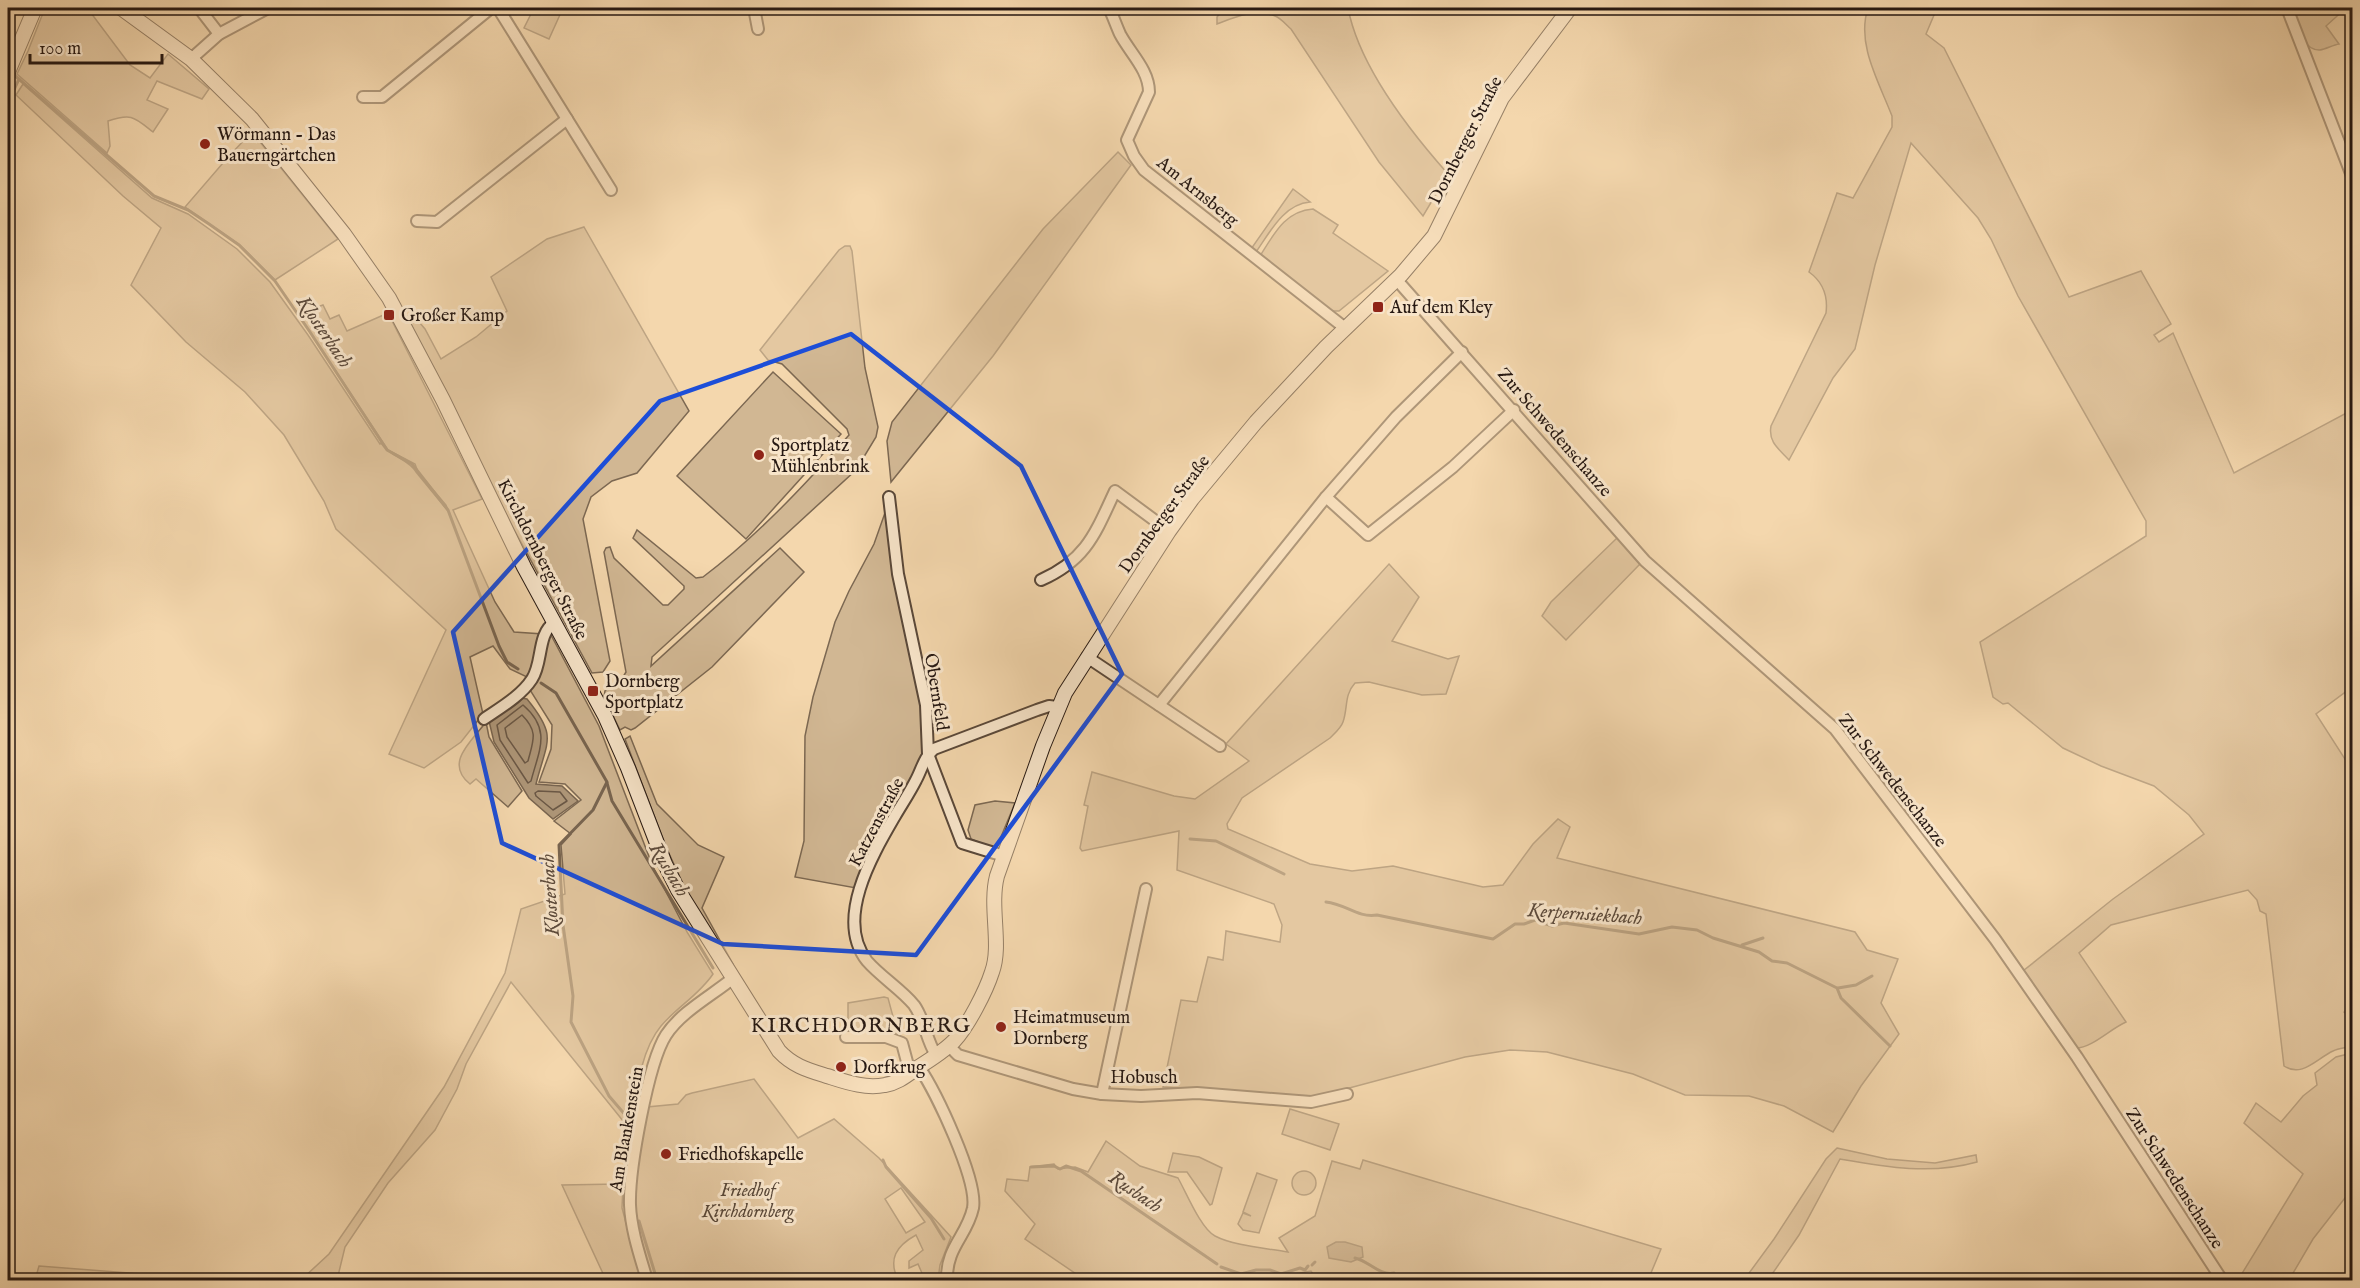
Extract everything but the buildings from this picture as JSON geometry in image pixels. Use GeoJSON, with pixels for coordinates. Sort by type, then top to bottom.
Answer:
{"type":"FeatureCollection","features":[{"type":"Feature","properties":{"kind":"street"},"geometry":{"type":"LineString","coordinates":[[10,67],[36,8]]}},
{"type":"Feature","properties":{"kind":"street","name":"Kirchdornberger Straße"},"geometry":{"type":"LineString","coordinates":[[121,8],[191,59],[252,118],[344,234],[389,298],[438,390],[524,567],[605,716],[674,881],[692,916],[779,1051],[796,1066],[841,1081],[867,1086],[893,1083],[914,1070]]}},
{"type":"Feature","properties":{"kind":"street"},"geometry":{"type":"LineString","coordinates":[[199,8],[219,34]]}},
{"type":"Feature","properties":{"kind":"street"},"geometry":{"type":"LineString","coordinates":[[191,59],[219,34],[267,8]]}},
{"type":"Feature","properties":{"kind":"street"},"geometry":{"type":"LineString","coordinates":[[363,98],[382,97],[491,8]]}},
{"type":"Feature","properties":{"kind":"street"},"geometry":{"type":"LineString","coordinates":[[498,8],[611,190]]}},
{"type":"Feature","properties":{"kind":"street"},"geometry":{"type":"LineString","coordinates":[[754,8],[758,29]]}},
{"type":"Feature","properties":{"kind":"street","name":"Am Arnsberg"},"geometry":{"type":"LineString","coordinates":[[1109,8],[1149,85],[1149,92],[1127,140],[1139,163],[1161,185],[1345,328]]}},
{"type":"Feature","properties":{"kind":"street","name":"Dornberger Straße"},"geometry":{"type":"LineString","coordinates":[[914,1070],[949,1046],[961,1031],[992,973],[995,959],[994,891],[1004,856],[1058,707],[1087,657],[1192,499],[1256,422],[1345,328],[1396,279],[1434,236],[1503,98],[1570,8]]}},
{"type":"Feature","properties":{"kind":"street"},"geometry":{"type":"LineString","coordinates":[[2288,8],[2352,176]]}},
{"type":"Feature","properties":{"kind":"street"},"geometry":{"type":"LineString","coordinates":[[417,221],[437,222],[567,119]]}},
{"type":"Feature","properties":{"kind":"street"},"geometry":{"type":"LineString","coordinates":[[2352,248],[2352,256]]}},
{"type":"Feature","properties":{"kind":"street","name":"Zur Schwedenschanze"},"geometry":{"type":"LineString","coordinates":[[1396,279],[1656,573],[1835,729],[1995,939],[2077,1057],[2222,1281]]}},
{"type":"Feature","properties":{"kind":"street"},"geometry":{"type":"LineString","coordinates":[[1159,705],[1326,497],[1396,417],[1462,352]]}},
{"type":"Feature","properties":{"kind":"street"},"geometry":{"type":"LineString","coordinates":[[1326,497],[1368,535],[1454,467],[1514,410]]}},
{"type":"Feature","properties":{"kind":"street"},"geometry":{"type":"LineString","coordinates":[[1041,580],[1062,571],[1077,558],[1096,531],[1115,492],[1169,531]]}},
{"type":"Feature","properties":{"kind":"street","name":"Obernfeld"},"geometry":{"type":"LineString","coordinates":[[889,497],[898,574],[926,705],[928,754],[962,843],[1004,856]]}},
{"type":"Feature","properties":{"kind":"street"},"geometry":{"type":"LineString","coordinates":[[484,719],[525,688],[533,678],[546,630],[554,623]]}},
{"type":"Feature","properties":{"kind":"street"},"geometry":{"type":"LineString","coordinates":[[1087,657],[1220,746]]}},
{"type":"Feature","properties":{"kind":"street"},"geometry":{"type":"LineString","coordinates":[[928,754],[934,749],[1037,710],[1049,706],[1058,707]]}},
{"type":"Feature","properties":{"kind":"street","name":"Katzenstraße"},"geometry":{"type":"LineString","coordinates":[[928,754],[916,780],[873,855],[857,899],[854,919],[859,942],[866,959],[915,1007],[929,1045],[936,1055]]}},
{"type":"Feature","properties":{"kind":"street"},"geometry":{"type":"LineString","coordinates":[[1102,1094],[1146,889]]}},
{"type":"Feature","properties":{"kind":"street","name":"Am Blankenstein"},"geometry":{"type":"LineString","coordinates":[[647,1281],[633,1227],[630,1199],[644,1103],[656,1055],[666,1035],[680,1020],[732,979]]}},
{"type":"Feature","properties":{"kind":"street"},"geometry":{"type":"LineString","coordinates":[[846,1037],[886,1037],[902,1043],[914,1070],[937,1100],[967,1170],[973,1191],[973,1207],[966,1226],[952,1250],[948,1262],[947,1281]]}},
{"type":"Feature","properties":{"kind":"street","name":"Hobusch"},"geometry":{"type":"LineString","coordinates":[[949,1046],[958,1055],[1073,1089],[1102,1094],[1141,1096],[1197,1093],[1311,1102],[1347,1094]]}},
{"type":"Feature","properties":{"kind":"highlighted area"},"geometry":{"type":"Polygon","coordinates":[[[851,334],[1021,466],[1122,674],[916,955],[723,944],[502,843],[453,632],[660,401],[851,334]]]}},
{"type":"Feature","properties":{"kind":"green space"},"geometry":{"type":"Polygon","coordinates":[[[45,8],[95,8],[91,13],[130,65],[150,78],[168,54],[209,89],[202,99],[157,81],[147,100],[168,109],[153,132],[128,117],[108,121],[110,146],[107,153],[17,74],[45,8]]]}},
{"type":"Feature","properties":{"kind":"green space"},"geometry":{"type":"Polygon","coordinates":[[[534,8],[563,8],[549,39],[524,28],[534,8]]]}},
{"type":"Feature","properties":{"kind":"green space"},"geometry":{"type":"Polygon","coordinates":[[[1224,8],[1348,8],[1363,52],[1387,96],[1417,138],[1448,174],[1423,216],[1379,162],[1291,29],[1277,17],[1260,13],[1246,14],[1217,24],[1217,17],[1224,8]]]}},
{"type":"Feature","properties":{"kind":"green space"},"geometry":{"type":"Polygon","coordinates":[[[1868,8],[1937,8],[1926,34],[1944,48],[2069,297],[2141,271],[2171,324],[2154,335],[2159,342],[2173,333],[2234,473],[2352,410],[2352,687],[2316,714],[2352,770],[2352,1002],[2344,1012],[2352,1018],[2352,1046],[2333,1051],[2303,1069],[2297,1070],[2284,1066],[2266,914],[2260,911],[2257,900],[2248,890],[2111,925],[2079,953],[2126,1022],[2088,1045],[2076,1048],[2023,971],[2113,899],[2204,834],[2189,815],[2154,786],[2101,766],[2063,748],[2008,703],[2003,704],[1993,697],[1980,642],[2146,536],[2146,521],[2018,296],[1991,239],[1978,218],[1911,143],[1875,265],[1855,349],[1833,378],[1789,460],[1778,449],[1771,437],[1771,426],[1826,313],[1823,290],[1818,280],[1809,272],[1837,193],[1853,198],[1892,127],[1892,116],[1867,49],[1865,22],[1868,8]]]}},
{"type":"Feature","properties":{"kind":"green space"},"geometry":{"type":"Polygon","coordinates":[[[2291,8],[2346,8],[2326,26],[2339,44],[2320,50],[2308,46],[2300,34],[2291,8]]]}},
{"type":"Feature","properties":{"kind":"green space"},"geometry":{"type":"Polygon","coordinates":[[[23,84],[152,198],[188,214],[237,249],[270,282],[380,444],[381,443],[389,452],[413,468],[448,511],[446,505],[418,472],[415,464],[388,450],[298,314],[323,305],[330,319],[339,315],[347,331],[388,313],[482,499],[453,510],[495,602],[514,632],[543,634],[529,678],[510,669],[493,646],[470,657],[483,714],[461,742],[424,768],[389,754],[446,630],[336,529],[324,501],[284,435],[245,392],[186,342],[131,285],[161,228],[123,196],[16,95],[23,84]]]}},
{"type":"Feature","properties":{"kind":"green space"},"geometry":{"type":"Polygon","coordinates":[[[252,132],[338,239],[275,280],[240,245],[185,207],[252,132]]]}},
{"type":"Feature","properties":{"kind":"green space"},"geometry":{"type":"Polygon","coordinates":[[[1118,152],[1131,165],[993,356],[891,482],[887,441],[892,422],[1043,229],[1118,152]]]}},
{"type":"Feature","properties":{"kind":"green space"},"geometry":{"type":"Polygon","coordinates":[[[1293,189],[1310,202],[1285,213],[1256,252],[1251,249],[1293,189]]]}},
{"type":"Feature","properties":{"kind":"green space"},"geometry":{"type":"Polygon","coordinates":[[[1313,209],[1338,225],[1333,233],[1388,271],[1339,311],[1331,311],[1260,256],[1281,225],[1295,214],[1313,209]]]}},
{"type":"Feature","properties":{"kind":"green space"},"geometry":{"type":"Polygon","coordinates":[[[584,227],[689,411],[637,473],[612,481],[591,497],[583,519],[610,661],[603,672],[592,673],[510,522],[409,320],[414,316],[425,329],[441,359],[476,337],[507,311],[491,277],[547,239],[584,227]]]}},
{"type":"Feature","properties":{"kind":"green space"},"geometry":{"type":"Polygon","coordinates":[[[850,246],[852,251],[865,368],[878,427],[876,437],[856,470],[652,657],[651,666],[780,548],[804,572],[712,667],[635,728],[631,730],[625,727],[620,730],[604,697],[605,691],[626,672],[604,552],[610,547],[614,558],[663,605],[668,605],[684,589],[684,586],[633,538],[637,530],[696,578],[703,577],[779,510],[849,435],[847,429],[782,364],[768,360],[760,350],[839,250],[850,246]]]}},
{"type":"Feature","properties":{"kind":"green space","name":"Sportplatz Mühlenbrink"},"geometry":{"type":"Polygon","coordinates":[[[773,372],[841,434],[746,539],[677,476],[773,372]]]}},
{"type":"Feature","properties":{"kind":"green space"},"geometry":{"type":"Polygon","coordinates":[[[886,510],[921,698],[923,750],[920,763],[856,888],[795,877],[804,841],[805,736],[813,697],[835,622],[874,544],[886,510]]]}},
{"type":"Feature","properties":{"kind":"green space"},"geometry":{"type":"Polygon","coordinates":[[[1618,537],[1640,564],[1566,640],[1542,616],[1551,602],[1618,537]]]}},
{"type":"Feature","properties":{"kind":"green space"},"geometry":{"type":"Polygon","coordinates":[[[1389,564],[1419,597],[1392,641],[1448,659],[1459,656],[1446,694],[1422,695],[1369,682],[1355,683],[1349,692],[1345,717],[1338,730],[1330,738],[1242,798],[1227,824],[1228,829],[1310,864],[1352,871],[1393,866],[1483,887],[1503,885],[1533,844],[1558,819],[1570,827],[1557,858],[1855,932],[1867,950],[1898,959],[1881,1003],[1899,1034],[1861,1086],[1833,1132],[1784,1106],[1749,1096],[1685,1095],[1633,1074],[1547,1052],[1510,1050],[1465,1057],[1312,1098],[1163,1087],[1181,1000],[1197,1002],[1208,957],[1223,960],[1226,931],[1280,942],[1282,925],[1274,904],[1177,870],[1179,831],[1082,851],[1080,848],[1088,806],[1084,805],[1092,772],[1174,796],[1195,799],[1249,761],[1226,744],[1389,564]]]}},
{"type":"Feature","properties":{"kind":"green space"},"geometry":{"type":"Polygon","coordinates":[[[548,635],[551,635],[599,726],[653,867],[687,932],[713,974],[667,1019],[654,1036],[639,1077],[632,1132],[511,982],[466,1064],[457,1089],[435,1130],[388,1183],[345,1247],[337,1280],[301,1280],[329,1254],[444,1087],[505,973],[521,909],[565,894],[561,845],[571,834],[554,821],[581,800],[565,784],[539,782],[551,749],[552,725],[530,690],[548,635]]]}},
{"type":"Feature","properties":{"kind":"green space"},"geometry":{"type":"Polygon","coordinates":[[[486,722],[489,737],[522,791],[508,807],[476,779],[470,784],[459,768],[467,745],[486,722]]]}},
{"type":"Feature","properties":{"kind":"green space"},"geometry":{"type":"Polygon","coordinates":[[[630,736],[657,804],[698,845],[724,857],[702,908],[733,964],[731,965],[697,913],[666,847],[625,739],[630,736]]]}},
{"type":"Feature","properties":{"kind":"green space"},"geometry":{"type":"Polygon","coordinates":[[[995,801],[1015,803],[996,849],[971,839],[968,830],[975,805],[995,801]]]}},
{"type":"Feature","properties":{"kind":"green space"},"geometry":{"type":"Polygon","coordinates":[[[888,998],[898,1035],[889,1034],[885,1029],[871,1029],[868,1033],[856,1033],[852,1022],[848,1021],[848,1003],[888,998]]]}},
{"type":"Feature","properties":{"kind":"green space"},"geometry":{"type":"Polygon","coordinates":[[[2352,1053],[2352,1189],[2313,1239],[2289,1280],[2238,1280],[2303,1174],[2244,1123],[2256,1103],[2281,1122],[2303,1096],[2317,1085],[2315,1073],[2336,1057],[2352,1053]]]}},
{"type":"Feature","properties":{"kind":"green space","name":"Friedhof Kirchdornberg"},"geometry":{"type":"Polygon","coordinates":[[[754,1079],[798,1138],[834,1119],[879,1158],[951,1237],[940,1265],[938,1280],[925,1280],[918,1264],[909,1268],[909,1261],[923,1250],[916,1235],[903,1244],[894,1259],[898,1280],[650,1280],[637,1229],[633,1192],[647,1107],[678,1104],[686,1095],[754,1079]],[[901,1188],[885,1199],[906,1233],[925,1222],[901,1188]]]}},
{"type":"Feature","properties":{"kind":"green space"},"geometry":{"type":"Polygon","coordinates":[[[1290,1109],[1339,1124],[1330,1150],[1282,1134],[1290,1109]]]}},
{"type":"Feature","properties":{"kind":"green space"},"geometry":{"type":"Polygon","coordinates":[[[1106,1141],[1140,1166],[1178,1178],[1204,1226],[1215,1236],[1241,1244],[1288,1252],[1279,1238],[1315,1216],[1332,1161],[1360,1169],[1363,1160],[1661,1249],[1648,1280],[1317,1280],[1311,1271],[1260,1280],[1085,1280],[1025,1239],[1035,1224],[1005,1191],[1007,1179],[1028,1181],[1030,1167],[1054,1164],[1058,1169],[1075,1167],[1088,1172],[1106,1141]]]}},
{"type":"Feature","properties":{"kind":"green space"},"geometry":{"type":"Polygon","coordinates":[[[1837,1148],[1887,1159],[1935,1163],[1976,1155],[1977,1162],[1926,1169],[1891,1167],[1840,1159],[1799,1235],[1768,1280],[1744,1280],[1774,1239],[1826,1159],[1837,1148]]]}},
{"type":"Feature","properties":{"kind":"green space"},"geometry":{"type":"Polygon","coordinates":[[[1173,1153],[1199,1157],[1222,1168],[1212,1204],[1210,1205],[1187,1172],[1168,1172],[1173,1153]]]}},
{"type":"Feature","properties":{"kind":"green space"},"geometry":{"type":"Polygon","coordinates":[[[1304,1171],[1309,1172],[1315,1178],[1315,1188],[1309,1194],[1304,1195],[1299,1194],[1293,1188],[1292,1183],[1293,1178],[1299,1172],[1304,1171]]]}},
{"type":"Feature","properties":{"kind":"green space"},"geometry":{"type":"Polygon","coordinates":[[[1257,1173],[1277,1180],[1259,1233],[1243,1230],[1238,1224],[1243,1213],[1251,1216],[1243,1212],[1257,1173]]]}},
{"type":"Feature","properties":{"kind":"green space"},"geometry":{"type":"Polygon","coordinates":[[[562,1185],[623,1185],[622,1208],[641,1280],[606,1280],[562,1185]]]}},
{"type":"Feature","properties":{"kind":"green space"},"geometry":{"type":"Polygon","coordinates":[[[39,1266],[168,1276],[198,1280],[35,1280],[39,1266]]]}},
{"type":"Feature","properties":{"kind":"water"},"geometry":{"type":"Polygon","coordinates":[[[521,698],[527,699],[537,712],[546,731],[546,748],[536,784],[562,786],[578,801],[553,819],[529,798],[494,742],[489,721],[521,698]]]}},
{"type":"Feature","properties":{"kind":"water"},"geometry":{"type":"Polygon","coordinates":[[[1336,1242],[1362,1247],[1363,1257],[1351,1262],[1329,1258],[1327,1247],[1336,1242]]]}},
{"type":"Feature","properties":{"kind":"waterway","name":"Klosterbach"},"geometry":{"type":"LineString","coordinates":[[13,74],[154,196],[188,210],[239,245],[275,281],[387,450],[412,464],[448,510],[499,646],[507,662],[518,669]]}},
{"type":"Feature","properties":{"kind":"waterway"},"geometry":{"type":"LineString","coordinates":[[8,103],[19,79]]}},
{"type":"Feature","properties":{"kind":"waterway","name":"Klosterbach"},"geometry":{"type":"LineString","coordinates":[[541,683],[556,693],[607,782],[593,810],[559,845],[563,925],[573,996],[571,1022],[609,1096],[633,1124]]}},
{"type":"Feature","properties":{"kind":"waterway","name":"Rusbach"},"geometry":{"type":"LineString","coordinates":[[607,783],[612,801],[713,968]]}},
{"type":"Feature","properties":{"kind":"waterway","name":"Kerpernsiekbach"},"geometry":{"type":"LineString","coordinates":[[1190,839],[1216,841],[1284,874]]}},
{"type":"Feature","properties":{"kind":"waterway","name":"Kerpernsiekbach"},"geometry":{"type":"LineString","coordinates":[[1326,902],[1340,905],[1363,915],[1377,915],[1493,939],[1515,924],[1535,920],[1552,926],[1564,923],[1639,934],[1672,927],[1697,930],[1713,938],[1759,952],[1772,961],[1787,963],[1837,988],[1841,998],[1890,1046]]}},
{"type":"Feature","properties":{"kind":"waterway","name":"Kerpernsiekbach"},"geometry":{"type":"LineString","coordinates":[[1742,945],[1763,938]]}},
{"type":"Feature","properties":{"kind":"waterway","name":"Kerpernsiekbach"},"geometry":{"type":"LineString","coordinates":[[1838,988],[1856,985],[1872,976]]}},
{"type":"Feature","properties":{"kind":"waterway"},"geometry":{"type":"LineString","coordinates":[[883,1160],[886,1167],[931,1218],[944,1239]]}},
{"type":"Feature","properties":{"kind":"waterway","name":"Rusbach"},"geometry":{"type":"LineString","coordinates":[[1031,1167],[1054,1166],[1060,1169],[1066,1166],[1081,1171],[1217,1264]]}},
{"type":"Feature","properties":{"kind":"waterway","name":"Klosterbach"},"geometry":{"type":"LineString","coordinates":[[639,1221],[657,1280]]}},
{"type":"Feature","properties":{"kind":"waterway","name":"Rusbach"},"geometry":{"type":"LineString","coordinates":[[1355,1258],[1384,1272],[1394,1273],[1398,1280]]}},
{"type":"Feature","properties":{"kind":"waterway","name":"Rusbach"},"geometry":{"type":"LineString","coordinates":[[1312,1265],[1315,1262]]}},
{"type":"Feature","properties":{"kind":"waterway","name":"Rusbach"},"geometry":{"type":"LineString","coordinates":[[1221,1267],[1241,1274],[1256,1270],[1270,1270],[1281,1274],[1300,1268],[1305,1270],[1308,1266]]}},
{"type":"Feature","properties":{"kind":"place","name":"Wörmann - Das Bauerngärtchen"},"geometry":{"type":"Point","coordinates":[205,144]}},
{"type":"Feature","properties":{"kind":"place","name":"Auf dem Kley"},"geometry":{"type":"Point","coordinates":[1378,307]}},
{"type":"Feature","properties":{"kind":"place","name":"Großer Kamp"},"geometry":{"type":"Point","coordinates":[389,315]}},
{"type":"Feature","properties":{"kind":"place","name":"Sportplatz Mühlenbrink"},"geometry":{"type":"Point","coordinates":[759,455]}},
{"type":"Feature","properties":{"kind":"place","name":"Dornberg Sportplatz"},"geometry":{"type":"Point","coordinates":[593,691]}},
{"type":"Feature","properties":{"kind":"place","name":"Heimatmuseum Dornberg"},"geometry":{"type":"Point","coordinates":[1001,1027]}},
{"type":"Feature","properties":{"kind":"place","name":"Dorfkrug"},"geometry":{"type":"Point","coordinates":[841,1067]}},
{"type":"Feature","properties":{"kind":"place","name":"Friedhofskapelle"},"geometry":{"type":"Point","coordinates":[666,1154]}},
{"type":"Feature","properties":{"kind":"district","name":"KIRCHDORNBERG"},"geometry":{"type":"Point","coordinates":[861,1025]}}]}
